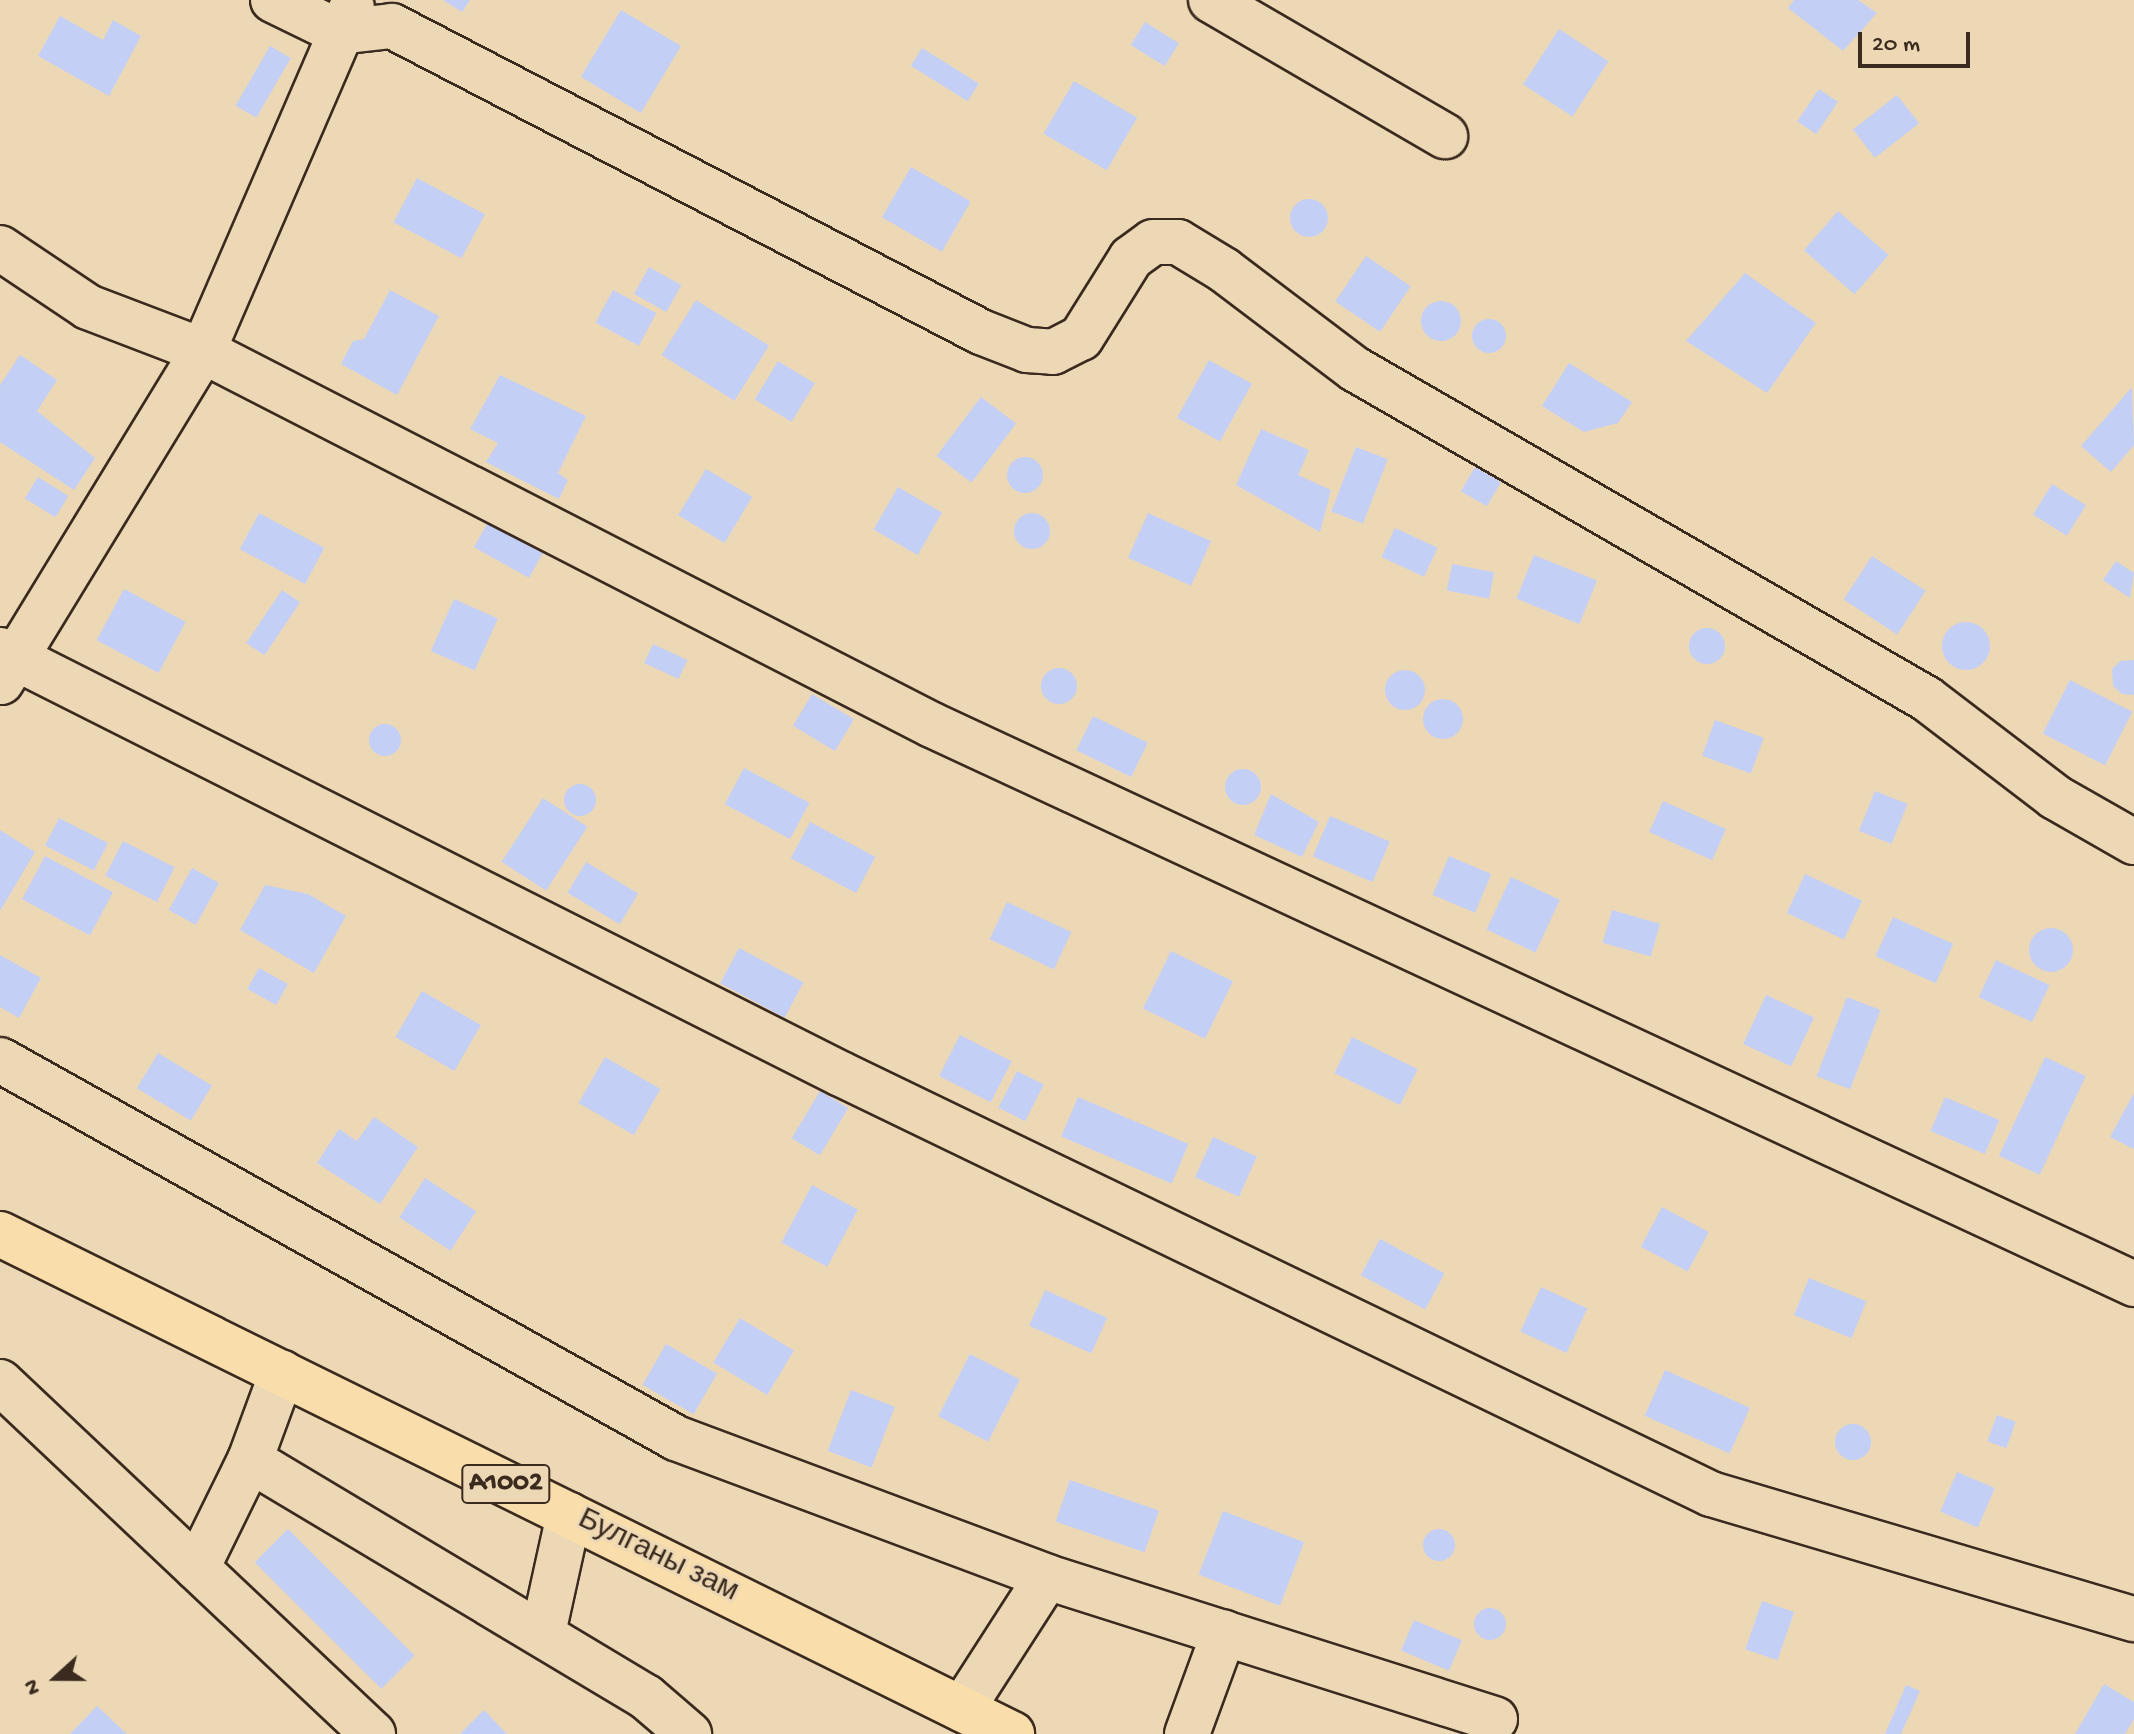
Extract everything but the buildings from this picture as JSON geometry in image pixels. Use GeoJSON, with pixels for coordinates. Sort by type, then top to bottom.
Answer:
{"type":"FeatureCollection","features":[{"type":"Feature","properties":{"kind":"highway","name":"Булганы зам"},"geometry":{"type":"LineString","coordinates":[[0,1234],[1012,1734]]}},
{"type":"Feature","properties":{"kind":"street"},"geometry":{"type":"LineString","coordinates":[[273,0],[392,26],[981,332],[1027,350],[1053,352],[1081,338],[1131,258],[1153,242],[1178,242],[1224,270],[1355,369],[1927,699],[2055,797],[2134,842]]}},
{"type":"Feature","properties":{"kind":"street"},"geometry":{"type":"LineString","coordinates":[[1211,0],[1445,136]]}},
{"type":"Feature","properties":{"kind":"street"},"geometry":{"type":"LineString","coordinates":[[347,16],[203,351],[5,664],[841,1074],[1711,1494],[2134,1619]]}},
{"type":"Feature","properties":{"kind":"street"},"geometry":{"type":"LineString","coordinates":[[0,248],[88,307],[203,351],[932,725],[2134,1284]]}},
{"type":"Feature","properties":{"kind":"street"},"geometry":{"type":"LineString","coordinates":[[2,1070],[676,1438],[1047,1577],[1495,1719]]}},
{"type":"Feature","properties":{"kind":"street"},"geometry":{"type":"LineString","coordinates":[[197,1568],[250,1460],[282,1373]]}},
{"type":"Feature","properties":{"kind":"street"},"geometry":{"type":"LineString","coordinates":[[0,1382],[373,1734]]}},
{"type":"Feature","properties":{"kind":"street"},"geometry":{"type":"LineString","coordinates":[[250,1460],[646,1697],[689,1734]]}},
{"type":"Feature","properties":{"kind":"street"},"geometry":{"type":"LineString","coordinates":[[543,1633],[569,1515]]}},
{"type":"Feature","properties":{"kind":"street"},"geometry":{"type":"LineString","coordinates":[[962,1709],[1047,1577]]}},
{"type":"Feature","properties":{"kind":"street"},"geometry":{"type":"LineString","coordinates":[[1187,1734],[1224,1633]]}}]}
